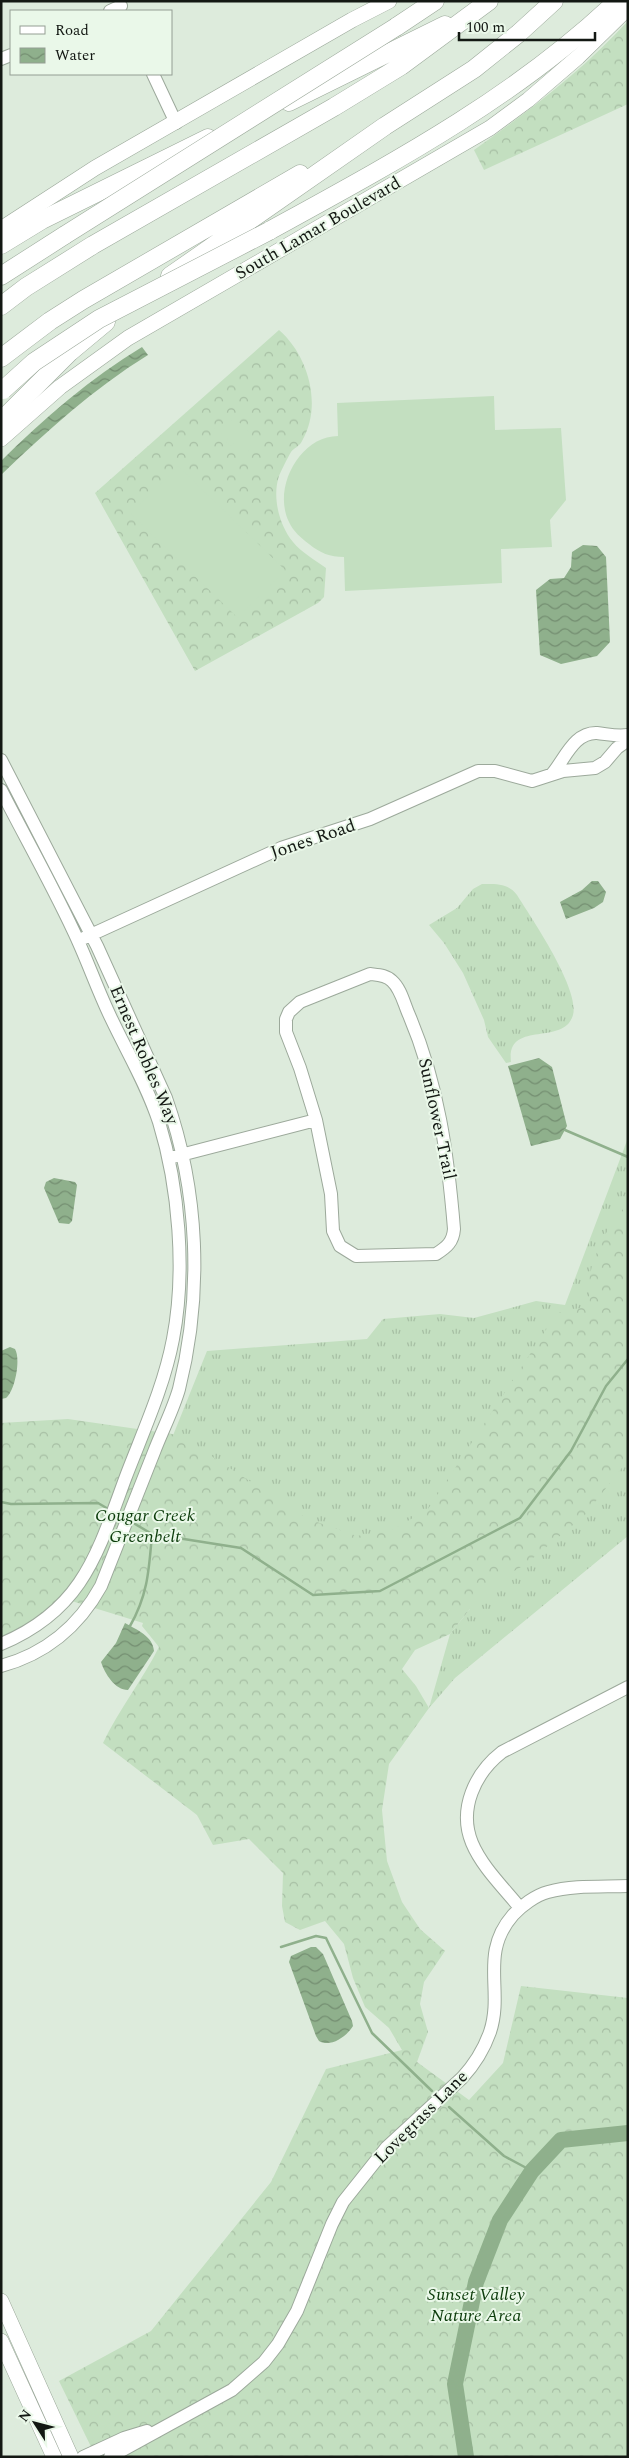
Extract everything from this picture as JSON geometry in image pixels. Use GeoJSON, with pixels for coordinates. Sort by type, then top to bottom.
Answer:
{"type":"FeatureCollection","features":[{"type":"Feature","properties":{"kind":"highway"},"geometry":{"type":"LineString","coordinates":[[1,276],[64,234],[435,1]]}},
{"type":"Feature","properties":{"kind":"highway"},"geometry":{"type":"LineString","coordinates":[[1,420],[70,352],[116,313],[385,126],[474,69],[520,33],[554,1]]}},
{"type":"Feature","properties":{"kind":"highway"},"geometry":{"type":"LineString","coordinates":[[2,390],[34,362],[99,319],[269,231],[442,133],[485,106],[567,45],[616,1]]}},
{"type":"Feature","properties":{"kind":"highway"},"geometry":{"type":"LineString","coordinates":[[1,245],[42,220],[163,159],[295,99],[485,5]]}},
{"type":"Feature","properties":{"kind":"highway"},"geometry":{"type":"LineString","coordinates":[[1,306],[26,287],[84,250],[402,66],[485,5]]}},
{"type":"Feature","properties":{"kind":"highway"},"geometry":{"type":"LineString","coordinates":[[1,358],[50,320],[82,300],[244,205],[385,126]]}},
{"type":"Feature","properties":{"kind":"main road"},"geometry":{"type":"LineString","coordinates":[[1,229],[95,168],[352,20],[389,1]]}},
{"type":"Feature","properties":{"kind":"main road","name":"South Lamar Boulevard"},"geometry":{"type":"LineString","coordinates":[[1,439],[60,387],[128,338],[490,128],[528,100],[578,57],[628,8]]}},
{"type":"Feature","properties":{"kind":"main road"},"geometry":{"type":"LineString","coordinates":[[1,2301],[71,2457]]}},
{"type":"Feature","properties":{"kind":"main road"},"geometry":{"type":"LineString","coordinates":[[1,2341],[54,2457]]}},
{"type":"Feature","properties":{"kind":"street"},"geometry":{"type":"LineString","coordinates":[[153,75],[176,123]]}},
{"type":"Feature","properties":{"kind":"street"},"geometry":{"type":"LineString","coordinates":[[552,774],[582,736],[593,733],[628,735]]}},
{"type":"Feature","properties":{"kind":"street","name":"Jones Road"},"geometry":{"type":"LineString","coordinates":[[78,941],[281,848],[370,819],[478,771],[495,771],[532,782],[552,774],[600,766],[617,748],[628,740]]}},
{"type":"Feature","properties":{"kind":"street","name":"Ernest Robles Way"},"geometry":{"type":"LineString","coordinates":[[1,760],[91,935],[166,1098],[181,1155],[192,1209],[195,1238],[191,1320],[178,1391],[102,1586],[83,1615],[55,1641],[38,1652],[1,1666]]}},
{"type":"Feature","properties":{"kind":"street","name":"Ernest Robles Way"},"geometry":{"type":"LineString","coordinates":[[1,790],[78,941],[111,1018],[137,1068],[159,1122],[167,1158],[180,1251],[178,1296],[173,1340],[159,1388],[95,1558],[71,1595],[44,1621],[27,1633],[1,1644]]}},
{"type":"Feature","properties":{"kind":"street"},"geometry":{"type":"LineString","coordinates":[[17,821],[30,814]]}},
{"type":"Feature","properties":{"kind":"street"},"geometry":{"type":"LineString","coordinates":[[55,895],[68,889]]}},
{"type":"Feature","properties":{"kind":"street","name":"Sunflower Trail"},"geometry":{"type":"LineString","coordinates":[[364,976],[384,976],[396,985],[414,1027],[428,1066],[439,1110],[448,1158],[454,1228],[454,1238],[446,1247],[436,1254],[366,1257],[356,1256],[340,1246],[333,1231],[331,1194],[316,1120],[300,1068],[286,1032],[286,1019],[289,1012],[300,1002],[364,976]]}},
{"type":"Feature","properties":{"kind":"street"},"geometry":{"type":"LineString","coordinates":[[167,1158],[316,1120]]}},
{"type":"Feature","properties":{"kind":"street"},"geometry":{"type":"LineString","coordinates":[[520,1908],[486,1865],[472,1842],[468,1813],[469,1799],[476,1780],[489,1762],[502,1752],[628,1687]]}},
{"type":"Feature","properties":{"kind":"street","name":"Lovegrass Lane"},"geometry":{"type":"LineString","coordinates":[[110,2457],[129,2448],[162,2427],[199,2410],[232,2390],[264,2362],[278,2344],[297,2311],[343,2202],[386,2148],[448,2093],[472,2066],[490,2032],[495,2000],[492,1969],[496,1944],[505,1926],[520,1908],[546,1892],[574,1888],[628,1886]]}},
{"type":"Feature","properties":{"kind":"street","name":"Lovegrass Lane"},"geometry":{"type":"LineString","coordinates":[[83,2457],[124,2438],[162,2427]]}},
{"type":"Feature","properties":{"kind":"green space"},"geometry":{"type":"Polygon","coordinates":[[[628,21],[628,104],[484,170],[474,150],[574,74],[628,21]]]}},
{"type":"Feature","properties":{"kind":"green space"},"geometry":{"type":"Polygon","coordinates":[[[279,330],[289,340],[305,367],[312,397],[308,427],[301,443],[291,452],[279,476],[276,493],[278,511],[288,535],[296,546],[326,568],[324,597],[318,603],[195,671],[95,493],[279,330]]]}},
{"type":"Feature","properties":{"kind":"green space"},"geometry":{"type":"Polygon","coordinates":[[[494,396],[495,430],[561,428],[566,500],[550,520],[552,547],[501,549],[502,583],[345,591],[344,557],[325,554],[317,550],[295,531],[289,522],[285,509],[284,494],[287,480],[301,454],[324,438],[338,436],[337,403],[494,396]]]}},
{"type":"Feature","properties":{"kind":"green space"},"geometry":{"type":"Polygon","coordinates":[[[230,420],[242,424],[249,432],[251,442],[247,454],[233,443],[231,446],[226,442],[228,439],[214,428],[230,420]]]}},
{"type":"Feature","properties":{"kind":"green space"},"geometry":{"type":"Polygon","coordinates":[[[178,466],[285,570],[238,618],[131,514],[178,466]]]}},
{"type":"Feature","properties":{"kind":"green space"},"geometry":{"type":"Polygon","coordinates":[[[482,884],[506,886],[517,895],[553,954],[569,989],[573,1003],[573,1015],[568,1024],[559,1030],[526,1037],[517,1041],[512,1049],[511,1062],[506,1063],[488,1037],[484,1020],[463,973],[444,943],[429,925],[457,908],[473,889],[482,884]]]}},
{"type":"Feature","properties":{"kind":"green space"},"geometry":{"type":"Polygon","coordinates":[[[628,1138],[628,1536],[455,1678],[429,1708],[450,1634],[470,1609],[382,1593],[151,1490],[207,1351],[367,1339],[383,1319],[440,1314],[474,1318],[536,1301],[565,1305],[628,1138]]]}},
{"type":"Feature","properties":{"kind":"green space"},"geometry":{"type":"Polygon","coordinates":[[[628,1204],[628,1460],[585,1515],[526,1564],[476,1594],[470,1609],[450,1634],[415,1650],[402,1669],[416,1686],[429,1708],[389,1764],[382,1810],[387,1861],[402,1902],[420,1929],[445,1951],[424,1982],[420,2004],[428,2032],[417,2062],[469,2100],[503,2063],[521,1986],[628,1998],[628,2457],[96,2457],[59,2381],[151,2331],[271,2182],[326,2069],[402,2050],[389,2028],[365,2007],[353,1978],[344,1944],[325,1921],[300,1930],[285,1922],[282,1906],[283,1873],[249,1839],[213,1845],[197,1815],[103,1743],[159,1647],[142,1626],[143,1623],[62,1598],[20,1629],[1,1637],[1,1423],[68,1419],[179,1435],[308,1519],[357,1536],[394,1529],[428,1509],[557,1313],[590,1306],[589,1282],[597,1251],[608,1229],[628,1204]]]}},
{"type":"Feature","properties":{"kind":"water"},"geometry":{"type":"Polygon","coordinates":[[[142,347],[148,355],[108,382],[71,411],[1,475],[1,461],[34,429],[86,385],[142,347]]]}},
{"type":"Feature","properties":{"kind":"water"},"geometry":{"type":"Polygon","coordinates":[[[583,545],[597,546],[606,557],[610,642],[597,656],[561,664],[540,655],[536,590],[550,579],[564,578],[571,567],[572,552],[583,545]]]}},
{"type":"Feature","properties":{"kind":"water"},"geometry":{"type":"Polygon","coordinates":[[[592,881],[598,881],[606,892],[603,902],[594,908],[566,919],[560,902],[582,890],[592,881]]]}},
{"type":"Feature","properties":{"kind":"water"},"geometry":{"type":"Polygon","coordinates":[[[539,1058],[552,1067],[567,1126],[560,1139],[531,1146],[508,1066],[539,1058]]]}},
{"type":"Feature","properties":{"kind":"water"},"geometry":{"type":"Polygon","coordinates":[[[54,1178],[75,1182],[77,1185],[72,1221],[69,1224],[59,1223],[44,1188],[46,1182],[54,1178]]]}},
{"type":"Feature","properties":{"kind":"water"},"geometry":{"type":"Polygon","coordinates":[[[10,1347],[15,1349],[17,1354],[16,1375],[9,1394],[6,1398],[1,1399],[1,1351],[10,1347]]]}},
{"type":"Feature","properties":{"kind":"water"},"geometry":{"type":"Polygon","coordinates":[[[125,1623],[148,1637],[154,1651],[128,1690],[119,1687],[111,1680],[101,1662],[116,1643],[125,1623]]]}},
{"type":"Feature","properties":{"kind":"water"},"geometry":{"type":"Polygon","coordinates":[[[311,1947],[316,1947],[323,1954],[353,2026],[343,2037],[329,2043],[319,2041],[316,2036],[289,1962],[291,1956],[311,1947]]]}},
{"type":"Feature","properties":{"kind":"waterway"},"geometry":{"type":"LineString","coordinates":[[565,1130],[628,1157]]}},
{"type":"Feature","properties":{"kind":"waterway"},"geometry":{"type":"LineString","coordinates":[[130,1521],[152,1534],[241,1548],[313,1595],[380,1591],[520,1518],[571,1451],[606,1386],[628,1359]]}},
{"type":"Feature","properties":{"kind":"waterway"},"geometry":{"type":"LineString","coordinates":[[1,1502],[11,1504],[98,1503],[110,1510]]}},
{"type":"Feature","properties":{"kind":"waterway"},"geometry":{"type":"LineString","coordinates":[[130,1626],[144,1592],[152,1534]]}},
{"type":"Feature","properties":{"kind":"waterway"},"geometry":{"type":"LineString","coordinates":[[281,1947],[316,1936],[326,1938],[372,2033],[432,2091]]}},
{"type":"Feature","properties":{"kind":"waterway"},"geometry":{"type":"LineString","coordinates":[[449,2107],[504,2156],[532,2171]]}},
{"type":"Feature","properties":{"kind":"waterway"},"geometry":{"type":"LineString","coordinates":[[466,2457],[455,2384],[476,2282],[500,2220],[532,2171],[561,2140],[628,2133]]}},
{"type":"Feature","properties":{"kind":"park label","name":"Cougar Creek Greenbelt"},"geometry":{"type":"Point","coordinates":[145,1525]}},
{"type":"Feature","properties":{"kind":"park label","name":"Sunset Valley Nature Area"},"geometry":{"type":"Point","coordinates":[476,2304]}}]}
